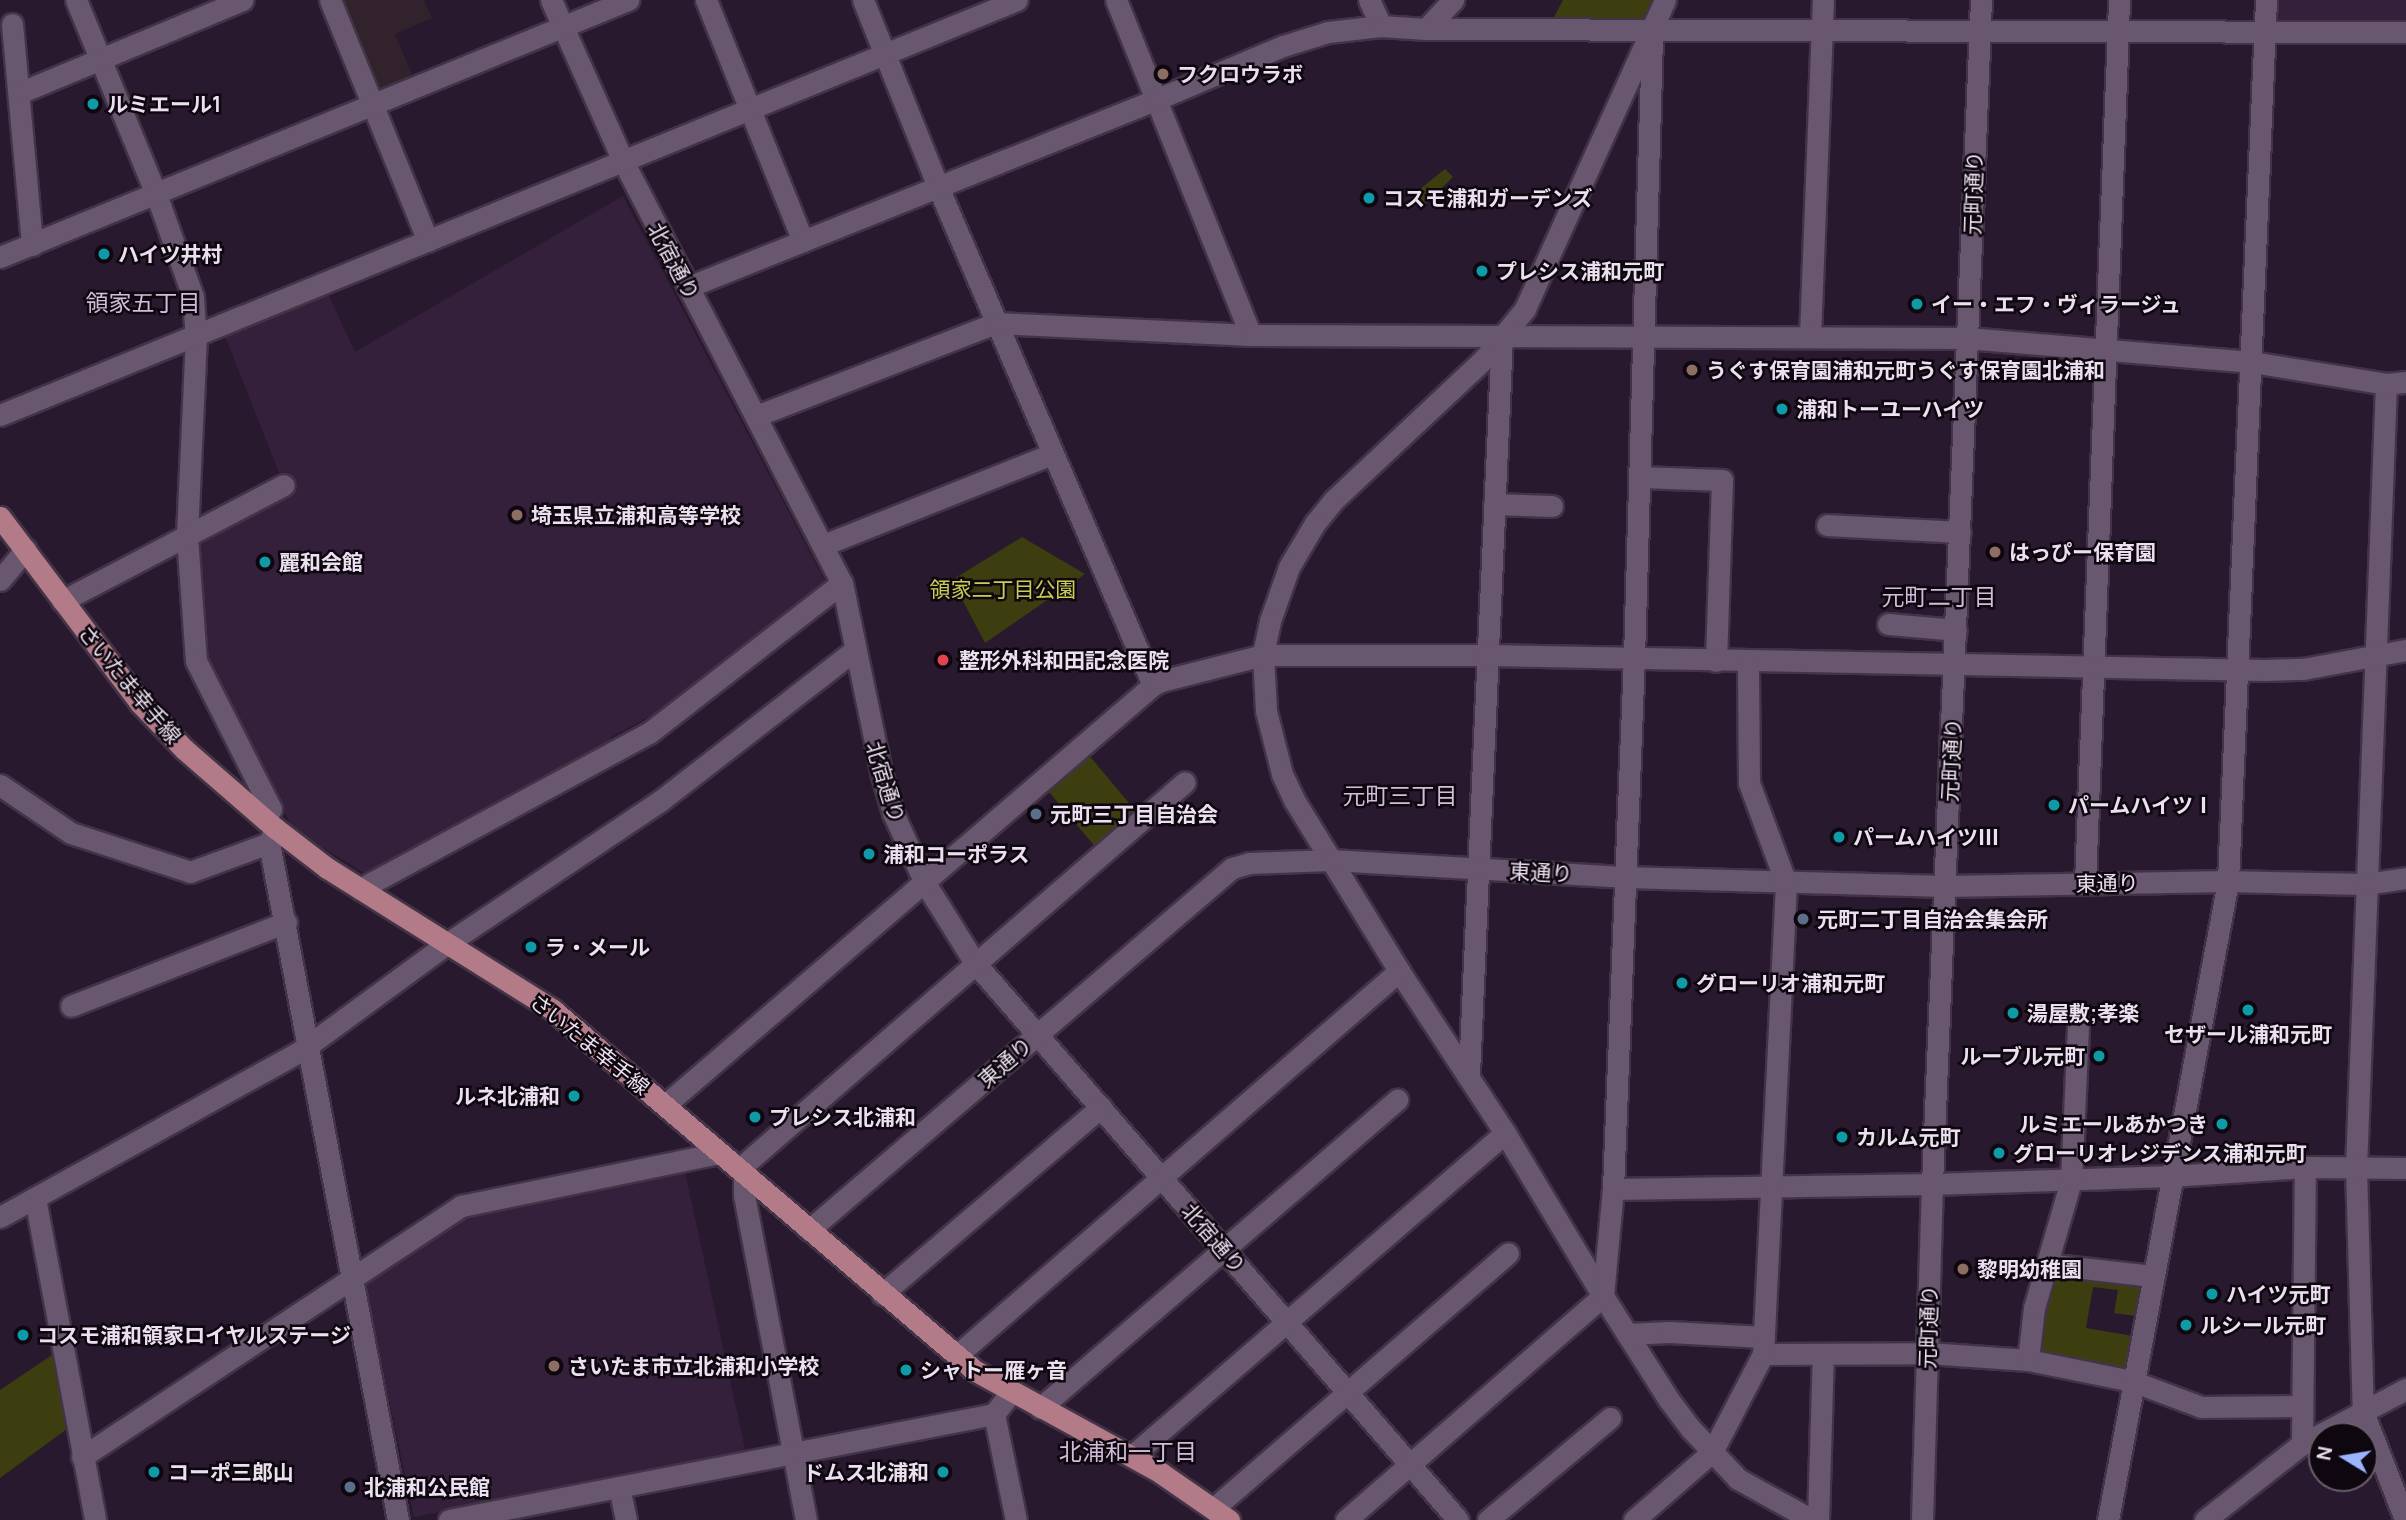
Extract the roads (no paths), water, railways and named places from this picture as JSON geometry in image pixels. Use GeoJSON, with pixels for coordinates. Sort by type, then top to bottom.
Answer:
{"type":"FeatureCollection","features":[{"type":"Feature","properties":{"kind":"main road","name":"さいたま幸手線"},"geometry":{"type":"LineString","coordinates":[[0,517],[115,673],[164,730],[270,830],[553,1010],[956,1356],[1011,1392],[1132,1456],[1218,1516]]}},
{"type":"Feature","properties":{"kind":"street"},"geometry":{"type":"LineString","coordinates":[[76,0],[156,194],[193,297],[196,335],[187,536],[196,661],[271,809],[270,830],[286,922],[398,1520]]}},
{"type":"Feature","properties":{"kind":"street"},"geometry":{"type":"LineString","coordinates":[[19,93],[242,0]]}},
{"type":"Feature","properties":{"kind":"street"},"geometry":{"type":"LineString","coordinates":[[330,0],[428,241]]}},
{"type":"Feature","properties":{"kind":"street","name":"北宿通り"},"geometry":{"type":"LineString","coordinates":[[551,0],[623,162],[842,583],[887,793],[925,883],[975,963],[1039,1033],[1458,1520]]}},
{"type":"Feature","properties":{"kind":"street"},"geometry":{"type":"LineString","coordinates":[[0,257],[628,0]]}},
{"type":"Feature","properties":{"kind":"street"},"geometry":{"type":"LineString","coordinates":[[706,0],[803,240]]}},
{"type":"Feature","properties":{"kind":"street"},"geometry":{"type":"LineString","coordinates":[[863,0],[938,187],[1153,685]]}},
{"type":"Feature","properties":{"kind":"street"},"geometry":{"type":"LineString","coordinates":[[0,415],[623,162],[884,52],[1017,0]]}},
{"type":"Feature","properties":{"kind":"street"},"geometry":{"type":"LineString","coordinates":[[1116,0],[1251,335]]}},
{"type":"Feature","properties":{"kind":"street"},"geometry":{"type":"LineString","coordinates":[[1369,0],[1381,26]]}},
{"type":"Feature","properties":{"kind":"street"},"geometry":{"type":"LineString","coordinates":[[1426,29],[1453,0]]}},
{"type":"Feature","properties":{"kind":"street"},"geometry":{"type":"LineString","coordinates":[[1665,0],[1525,309],[1484,359],[1350,484],[1315,523],[1281,584],[1263,655],[1266,711],[1282,774],[1331,860],[1399,971],[1469,1074],[1603,1297],[1669,1400],[1738,1479],[1812,1520]]}},
{"type":"Feature","properties":{"kind":"street"},"geometry":{"type":"LineString","coordinates":[[1810,337],[1823,0]]}},
{"type":"Feature","properties":{"kind":"street","name":"元町通り"},"geometry":{"type":"LineString","coordinates":[[1922,1520],[1932,1184],[1981,0]]}},
{"type":"Feature","properties":{"kind":"street"},"geometry":{"type":"LineString","coordinates":[[2085,883],[2119,0]]}},
{"type":"Feature","properties":{"kind":"street"},"geometry":{"type":"LineString","coordinates":[[2108,1520],[2228,881],[2266,0]]}},
{"type":"Feature","properties":{"kind":"street"},"geometry":{"type":"LineString","coordinates":[[12,24],[32,244]]}},
{"type":"Feature","properties":{"kind":"street"},"geometry":{"type":"LineString","coordinates":[[688,287],[1283,46],[1328,32],[1381,26],[1426,29],[2406,32]]}},
{"type":"Feature","properties":{"kind":"street"},"geometry":{"type":"LineString","coordinates":[[1346,1520],[1603,1297],[1613,1189],[1634,658],[1652,28]]}},
{"type":"Feature","properties":{"kind":"street"},"geometry":{"type":"LineString","coordinates":[[756,416],[996,323],[1251,335],[1967,338],[2252,362],[2396,383],[2375,657],[2356,1167],[2363,1412],[2398,1515]]}},
{"type":"Feature","properties":{"kind":"street"},"geometry":{"type":"LineString","coordinates":[[1469,1074],[1502,335]]}},
{"type":"Feature","properties":{"kind":"street"},"geometry":{"type":"LineString","coordinates":[[823,545],[1052,454]]}},
{"type":"Feature","properties":{"kind":"street"},"geometry":{"type":"LineString","coordinates":[[1640,477],[1723,480],[1716,661]]}},
{"type":"Feature","properties":{"kind":"street"},"geometry":{"type":"LineString","coordinates":[[62,601],[284,485]]}},
{"type":"Feature","properties":{"kind":"street"},"geometry":{"type":"LineString","coordinates":[[1494,504],[1552,506]]}},
{"type":"Feature","properties":{"kind":"street"},"geometry":{"type":"LineString","coordinates":[[1827,526],[1960,532]]}},
{"type":"Feature","properties":{"kind":"street"},"geometry":{"type":"LineString","coordinates":[[0,579],[26,549]]}},
{"type":"Feature","properties":{"kind":"street"},"geometry":{"type":"LineString","coordinates":[[360,889],[649,733],[842,583]]}},
{"type":"Feature","properties":{"kind":"street"},"geometry":{"type":"LineString","coordinates":[[1888,624],[1956,629]]}},
{"type":"Feature","properties":{"kind":"street"},"geometry":{"type":"LineString","coordinates":[[0,1217],[309,1045],[448,943],[660,801],[855,650]]}},
{"type":"Feature","properties":{"kind":"street"},"geometry":{"type":"LineString","coordinates":[[665,1105],[1153,685],[1263,655],[1487,655],[2239,670],[2303,669],[2406,650]]}},
{"type":"Feature","properties":{"kind":"street"},"geometry":{"type":"LineString","coordinates":[[1634,1520],[1712,1452],[1764,1345],[1786,883],[1749,783],[1748,662]]}},
{"type":"Feature","properties":{"kind":"street"},"geometry":{"type":"LineString","coordinates":[[806,1520],[791,1453],[744,1195],[742,1171],[975,963],[1185,782]]}},
{"type":"Feature","properties":{"kind":"street"},"geometry":{"type":"LineString","coordinates":[[0,785],[71,833],[190,872],[270,830]]}},
{"type":"Feature","properties":{"kind":"street","name":"東通り"},"geometry":{"type":"LineString","coordinates":[[809,1230],[1232,868],[1250,863],[1331,860],[1624,877],[1945,886],[2228,881],[2365,884],[2406,878]]}},
{"type":"Feature","properties":{"kind":"street"},"geometry":{"type":"LineString","coordinates":[[71,1006],[286,922]]}},
{"type":"Feature","properties":{"kind":"street"},"geometry":{"type":"LineString","coordinates":[[956,1356],[1399,971]]}},
{"type":"Feature","properties":{"kind":"street"},"geometry":{"type":"LineString","coordinates":[[2028,1360],[2034,1308],[2071,1181],[2078,1024]]}},
{"type":"Feature","properties":{"kind":"street"},"geometry":{"type":"LineString","coordinates":[[1040,1408],[1397,1100]]}},
{"type":"Feature","properties":{"kind":"street"},"geometry":{"type":"LineString","coordinates":[[882,1294],[1101,1107]]}},
{"type":"Feature","properties":{"kind":"street"},"geometry":{"type":"LineString","coordinates":[[1132,1456],[1505,1133]]}},
{"type":"Feature","properties":{"kind":"street"},"geometry":{"type":"LineString","coordinates":[[82,1457],[461,1206],[720,1153]]}},
{"type":"Feature","properties":{"kind":"street"},"geometry":{"type":"LineString","coordinates":[[1613,1189],[2071,1181],[2305,1167],[2406,1168]]}},
{"type":"Feature","properties":{"kind":"street"},"geometry":{"type":"LineString","coordinates":[[2302,1444],[2300,1406],[2305,1167]]}},
{"type":"Feature","properties":{"kind":"street"},"geometry":{"type":"LineString","coordinates":[[35,1198],[95,1520]]}},
{"type":"Feature","properties":{"kind":"street"},"geometry":{"type":"LineString","coordinates":[[1218,1516],[1348,1392],[1508,1252]]}},
{"type":"Feature","properties":{"kind":"street"},"geometry":{"type":"LineString","coordinates":[[2047,1264],[2153,1276]]}},
{"type":"Feature","properties":{"kind":"street"},"geometry":{"type":"LineString","coordinates":[[1627,1334],[1669,1332],[1823,1355],[1927,1353],[2028,1360],[2132,1381],[2201,1407],[2300,1406]]}},
{"type":"Feature","properties":{"kind":"street"},"geometry":{"type":"LineString","coordinates":[[1818,1520],[1823,1355]]}},
{"type":"Feature","properties":{"kind":"street"},"geometry":{"type":"LineString","coordinates":[[2205,1520],[2302,1444],[2406,1389]]}},
{"type":"Feature","properties":{"kind":"street"},"geometry":{"type":"LineString","coordinates":[[449,1520],[994,1414],[1011,1392]]}},
{"type":"Feature","properties":{"kind":"street"},"geometry":{"type":"LineString","coordinates":[[994,1414],[1016,1520]]}},
{"type":"Feature","properties":{"kind":"street"},"geometry":{"type":"LineString","coordinates":[[1488,1520],[1610,1418]]}},
{"type":"Feature","properties":{"kind":"street"},"geometry":{"type":"LineString","coordinates":[[619,1487],[626,1520]]}},
{"type":"Feature","properties":{"kind":"place","name":"フクロウラボ"},"geometry":{"type":"Point","coordinates":[1163,74]}},
{"type":"Feature","properties":{"kind":"place","name":"ルミエール1"},"geometry":{"type":"Point","coordinates":[93,104]}},
{"type":"Feature","properties":{"kind":"place","name":"コスモ浦和ガーデンズ"},"geometry":{"type":"Point","coordinates":[1369,198]}},
{"type":"Feature","properties":{"kind":"place","name":"ハイツ井村"},"geometry":{"type":"Point","coordinates":[104,254]}},
{"type":"Feature","properties":{"kind":"place","name":"プレシス浦和元町"},"geometry":{"type":"Point","coordinates":[1482,271]}},
{"type":"Feature","properties":{"kind":"place","name":"イー・エフ・ヴィラージュ"},"geometry":{"type":"Point","coordinates":[1917,304]}},
{"type":"Feature","properties":{"kind":"place","name":"うぐす保育園浦和元町うぐす保育園北浦和"},"geometry":{"type":"Point","coordinates":[1692,370]}},
{"type":"Feature","properties":{"kind":"place","name":"浦和トーユーハイツ"},"geometry":{"type":"Point","coordinates":[1782,409]}},
{"type":"Feature","properties":{"kind":"place","name":"埼玉県立浦和高等学校"},"geometry":{"type":"Point","coordinates":[517,515]}},
{"type":"Feature","properties":{"kind":"place","name":"はっぴー保育園"},"geometry":{"type":"Point","coordinates":[1995,552]}},
{"type":"Feature","properties":{"kind":"place","name":"麗和会館"},"geometry":{"type":"Point","coordinates":[265,562]}},
{"type":"Feature","properties":{"kind":"place","name":"整形外科和田記念医院"},"geometry":{"type":"Point","coordinates":[943,660]}},
{"type":"Feature","properties":{"kind":"place","name":"パームハイツⅠ"},"geometry":{"type":"Point","coordinates":[2054,805]}},
{"type":"Feature","properties":{"kind":"place","name":"元町三丁目自治会"},"geometry":{"type":"Point","coordinates":[1036,814]}},
{"type":"Feature","properties":{"kind":"place","name":"パームハイツⅢ"},"geometry":{"type":"Point","coordinates":[1839,837]}},
{"type":"Feature","properties":{"kind":"place","name":"浦和コーポラス"},"geometry":{"type":"Point","coordinates":[869,854]}},
{"type":"Feature","properties":{"kind":"place","name":"元町二丁目自治会集会所"},"geometry":{"type":"Point","coordinates":[1803,919]}},
{"type":"Feature","properties":{"kind":"place","name":"ラ・メール"},"geometry":{"type":"Point","coordinates":[531,947]}},
{"type":"Feature","properties":{"kind":"place","name":"グローリオ浦和元町"},"geometry":{"type":"Point","coordinates":[1682,983]}},
{"type":"Feature","properties":{"kind":"place","name":"セザール浦和元町"},"geometry":{"type":"Point","coordinates":[2248,1010]}},
{"type":"Feature","properties":{"kind":"place","name":"湯屋敷;孝楽"},"geometry":{"type":"Point","coordinates":[2013,1013]}},
{"type":"Feature","properties":{"kind":"place","name":"ルーブル元町"},"geometry":{"type":"Point","coordinates":[2099,1056]}},
{"type":"Feature","properties":{"kind":"place","name":"ルネ北浦和"},"geometry":{"type":"Point","coordinates":[574,1096]}},
{"type":"Feature","properties":{"kind":"place","name":"プレシス北浦和"},"geometry":{"type":"Point","coordinates":[755,1117]}},
{"type":"Feature","properties":{"kind":"place","name":"ルミエールあかつき"},"geometry":{"type":"Point","coordinates":[2222,1124]}},
{"type":"Feature","properties":{"kind":"place","name":"カルム元町"},"geometry":{"type":"Point","coordinates":[1842,1137]}},
{"type":"Feature","properties":{"kind":"place","name":"グローリオレジデンス浦和元町"},"geometry":{"type":"Point","coordinates":[1999,1153]}},
{"type":"Feature","properties":{"kind":"place","name":"黎明幼稚園"},"geometry":{"type":"Point","coordinates":[1963,1269]}},
{"type":"Feature","properties":{"kind":"place","name":"ハイツ元町"},"geometry":{"type":"Point","coordinates":[2212,1294]}},
{"type":"Feature","properties":{"kind":"place","name":"ルシール元町"},"geometry":{"type":"Point","coordinates":[2186,1325]}},
{"type":"Feature","properties":{"kind":"place","name":"コスモ浦和領家ロイヤルステージ"},"geometry":{"type":"Point","coordinates":[23,1335]}},
{"type":"Feature","properties":{"kind":"place","name":"さいたま市立北浦和小学校"},"geometry":{"type":"Point","coordinates":[554,1366]}},
{"type":"Feature","properties":{"kind":"place","name":"シャトー雁ヶ音"},"geometry":{"type":"Point","coordinates":[906,1370]}},
{"type":"Feature","properties":{"kind":"place","name":"コーポ三郎山"},"geometry":{"type":"Point","coordinates":[154,1472]}},
{"type":"Feature","properties":{"kind":"place","name":"ドムス北浦和"},"geometry":{"type":"Point","coordinates":[943,1472]}},
{"type":"Feature","properties":{"kind":"place","name":"北浦和公民館"},"geometry":{"type":"Point","coordinates":[350,1487]}},
{"type":"Feature","properties":{"kind":"district","name":"領家五丁目"},"geometry":{"type":"Point","coordinates":[143,302]}},
{"type":"Feature","properties":{"kind":"district","name":"元町二丁目"},"geometry":{"type":"Point","coordinates":[1939,596]}},
{"type":"Feature","properties":{"kind":"district","name":"元町三丁目"},"geometry":{"type":"Point","coordinates":[1400,795]}},
{"type":"Feature","properties":{"kind":"district","name":"北浦和一丁目"},"geometry":{"type":"Point","coordinates":[1128,1451]}},
{"type":"Feature","properties":{"kind":"park label","name":"領家二丁目公園"},"geometry":{"type":"Point","coordinates":[1003,589]}}]}
